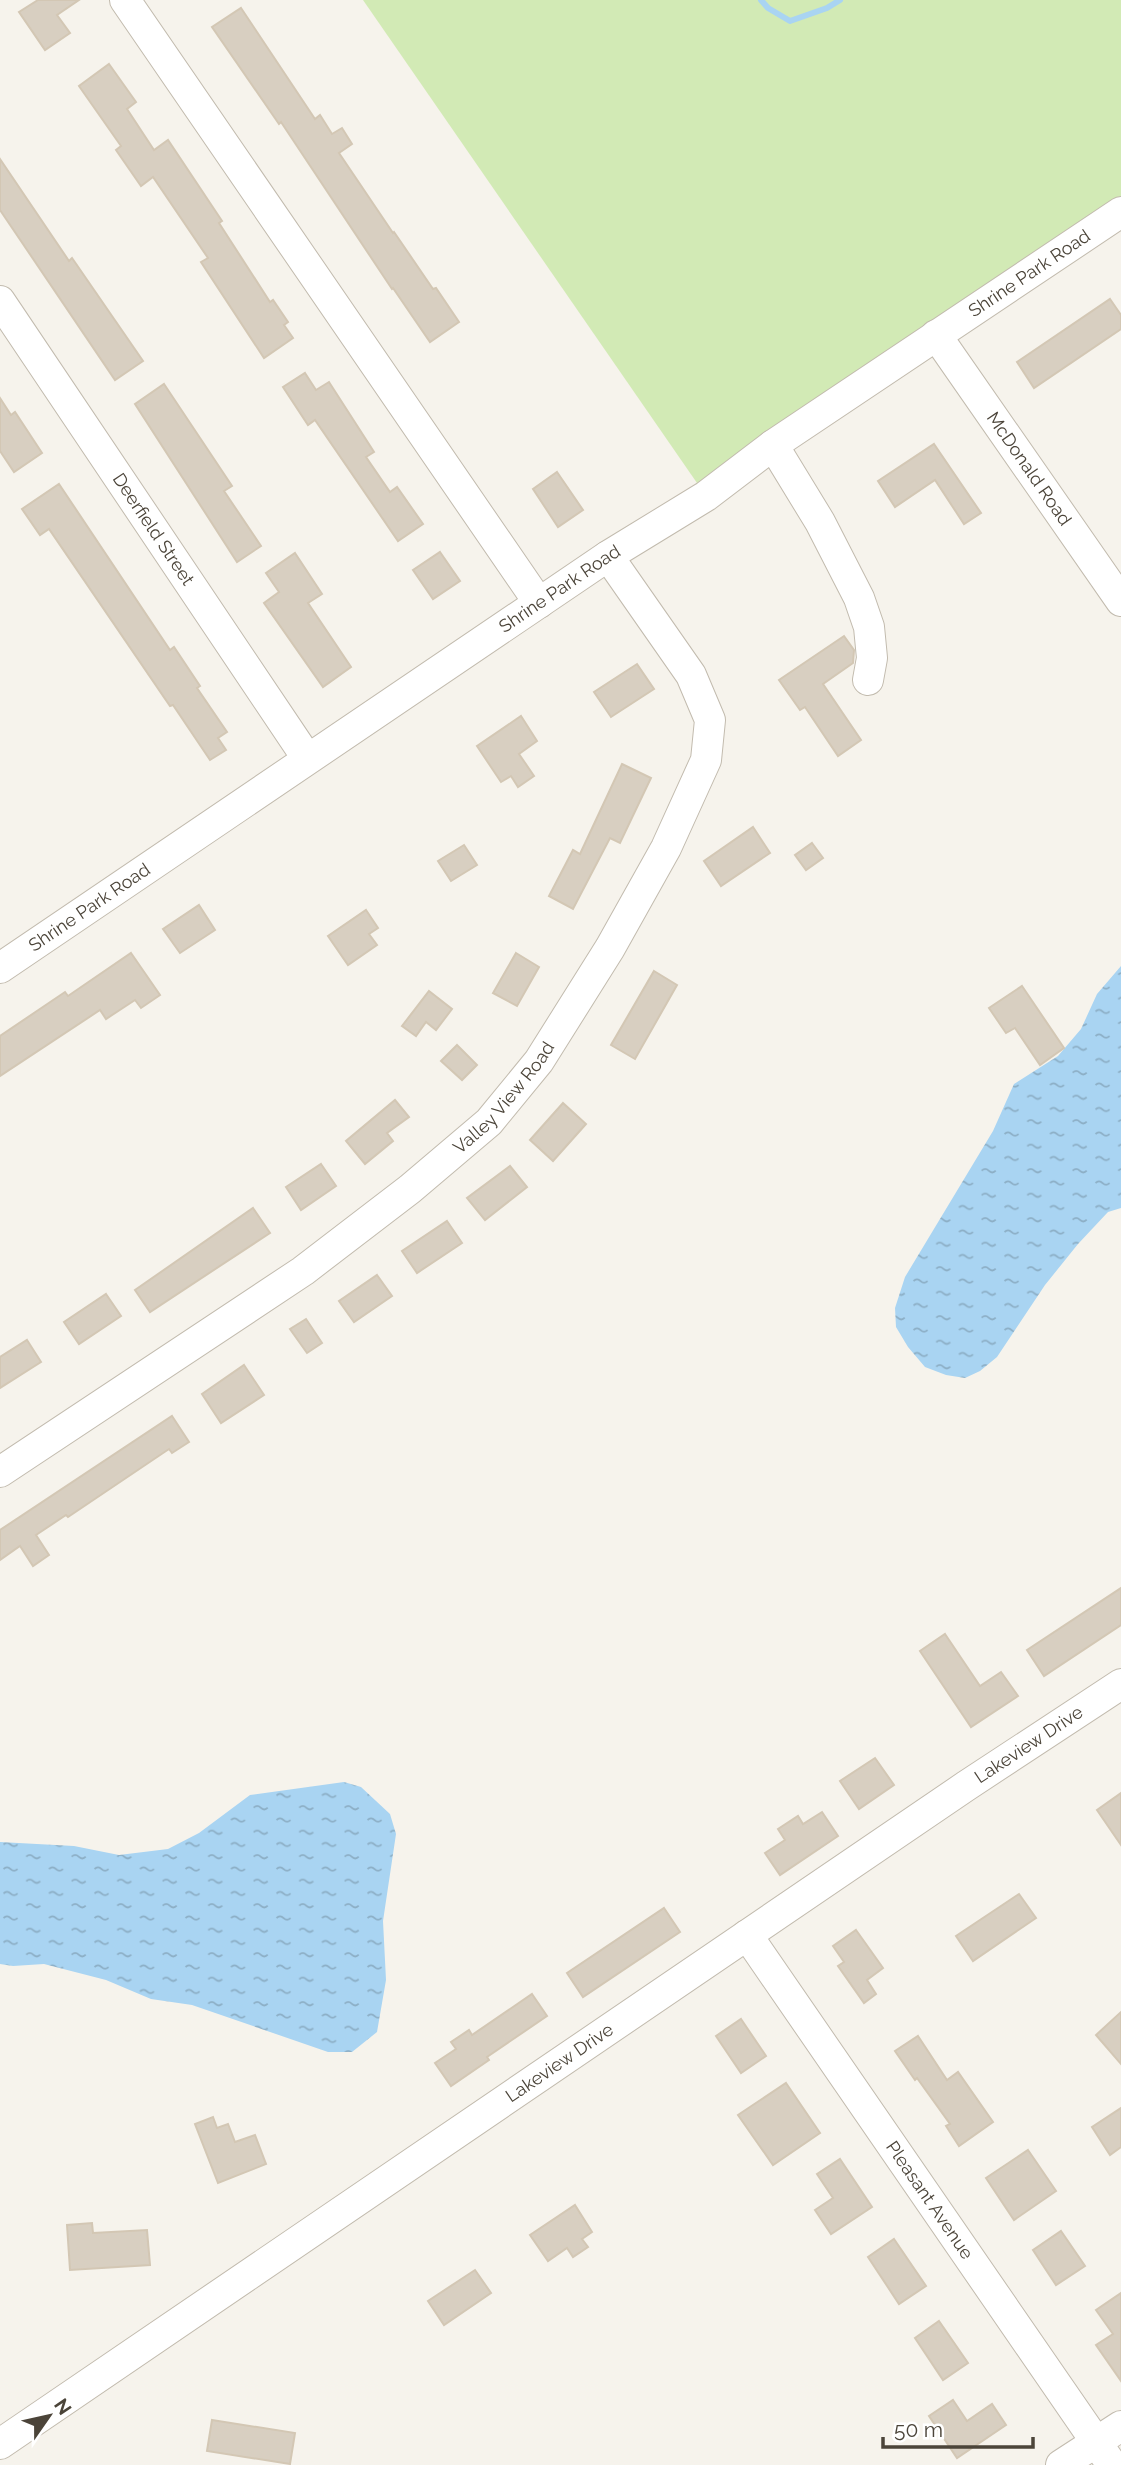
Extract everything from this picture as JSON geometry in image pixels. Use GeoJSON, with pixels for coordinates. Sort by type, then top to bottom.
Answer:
{"type":"FeatureCollection","features":[{"type":"Feature","properties":{"kind":"street"},"geometry":{"type":"LineString","coordinates":[[125,0],[539,603]]}},
{"type":"Feature","properties":{"kind":"street","name":"Shrine Park Road"},"geometry":{"type":"LineString","coordinates":[[0,968],[608,556],[706,496],[773,445],[1121,212]]}},
{"type":"Feature","properties":{"kind":"street","name":"Deerfield Street"},"geometry":{"type":"LineString","coordinates":[[0,301],[307,758]]}},
{"type":"Feature","properties":{"kind":"street","name":"McDonald Road"},"geometry":{"type":"LineString","coordinates":[[936,335],[1121,601]]}},
{"type":"Feature","properties":{"kind":"street"},"geometry":{"type":"LineString","coordinates":[[773,445],[820,523],[859,598],[869,627],[872,658],[868,680]]}},
{"type":"Feature","properties":{"kind":"street","name":"Valley View Road"},"geometry":{"type":"LineString","coordinates":[[0,1472],[303,1271],[410,1189],[489,1122],[539,1061],[616,937],[666,848],[706,760],[710,720],[691,675],[608,556]]}},
{"type":"Feature","properties":{"kind":"street","name":"Lakeview Drive"},"geometry":{"type":"LineString","coordinates":[[0,2444],[747,1935],[1121,1684]]}},
{"type":"Feature","properties":{"kind":"street","name":"Pleasant Avenue"},"geometry":{"type":"LineString","coordinates":[[747,1935],[1104,2454]]}},
{"type":"Feature","properties":{"kind":"street"},"geometry":{"type":"LineString","coordinates":[[1061,2465],[1104,2454],[1121,2426]]}},
{"type":"Feature","properties":{"kind":"green space"},"geometry":{"type":"Polygon","coordinates":[[[363,0],[1121,0],[1121,212],[706,496],[363,0]]]}},
{"type":"Feature","properties":{"kind":"water"},"geometry":{"type":"Polygon","coordinates":[[[1121,966],[1121,1208],[1108,1212],[1078,1244],[1045,1285],[997,1357],[980,1371],[965,1378],[946,1375],[925,1367],[896,1327],[895,1308],[905,1277],[993,1131],[1014,1084],[1058,1056],[1081,1029],[1097,994],[1121,966]]]}},
{"type":"Feature","properties":{"kind":"water"},"geometry":{"type":"Polygon","coordinates":[[[344,1782],[361,1787],[390,1814],[396,1834],[383,1921],[386,1980],[377,2032],[352,2052],[328,2052],[192,2005],[151,1999],[106,1980],[44,1964],[0,1964],[0,1842],[74,1846],[119,1855],[168,1849],[199,1833],[250,1795],[344,1782]]]}},
{"type":"Feature","properties":{"kind":"building"},"geometry":{"type":"Polygon","coordinates":[[[38,0],[79,0],[57,15],[70,33],[45,50],[19,12],[38,0]]]}},
{"type":"Feature","properties":{"kind":"building"},"geometry":{"type":"Polygon","coordinates":[[[241,8],[315,119],[320,115],[332,134],[342,128],[352,144],[339,153],[393,233],[459,322],[430,342],[281,122],[279,124],[212,27],[241,8]]]}},
{"type":"Feature","properties":{"kind":"building"},"geometry":{"type":"Polygon","coordinates":[[[109,64],[136,102],[127,109],[154,150],[168,140],[222,221],[219,223],[270,302],[273,300],[288,322],[284,325],[293,338],[264,358],[201,262],[208,258],[153,177],[141,186],[116,150],[121,146],[79,86],[109,64]]]}},
{"type":"Feature","properties":{"kind":"building"},"geometry":{"type":"Polygon","coordinates":[[[0,159],[69,261],[72,258],[143,361],[115,380],[0,210],[0,159]]]}},
{"type":"Feature","properties":{"kind":"building"},"geometry":{"type":"Polygon","coordinates":[[[1110,299],[1121,315],[1121,329],[1034,388],[1017,362],[1110,299]]]}},
{"type":"Feature","properties":{"kind":"building"},"geometry":{"type":"Polygon","coordinates":[[[305,373],[316,390],[329,382],[374,452],[366,457],[390,492],[397,487],[423,524],[398,541],[315,420],[308,425],[283,387],[305,373]]]}},
{"type":"Feature","properties":{"kind":"building"},"geometry":{"type":"Polygon","coordinates":[[[164,384],[232,486],[224,491],[261,546],[237,562],[135,404],[164,384]]]}},
{"type":"Feature","properties":{"kind":"building"},"geometry":{"type":"Polygon","coordinates":[[[0,398],[11,415],[15,412],[42,453],[14,472],[0,451],[0,398]]]}},
{"type":"Feature","properties":{"kind":"building"},"geometry":{"type":"Polygon","coordinates":[[[934,444],[981,513],[964,524],[935,480],[895,507],[878,481],[934,444]]]}},
{"type":"Feature","properties":{"kind":"building"},"geometry":{"type":"Polygon","coordinates":[[[557,472],[583,510],[558,527],[533,489],[557,472]]]}},
{"type":"Feature","properties":{"kind":"building"},"geometry":{"type":"Polygon","coordinates":[[[59,484],[170,650],[174,647],[200,686],[197,688],[227,732],[218,738],[226,750],[210,760],[49,529],[40,535],[22,509],[59,484]]]}},
{"type":"Feature","properties":{"kind":"building"},"geometry":{"type":"Polygon","coordinates":[[[440,552],[460,581],[433,599],[413,570],[440,552]]]}},
{"type":"Feature","properties":{"kind":"building"},"geometry":{"type":"Polygon","coordinates":[[[295,553],[322,594],[308,603],[351,667],[323,687],[264,603],[279,592],[266,573],[295,553]]]}},
{"type":"Feature","properties":{"kind":"building"},"geometry":{"type":"Polygon","coordinates":[[[844,636],[854,650],[853,663],[823,684],[861,740],[838,756],[805,707],[800,710],[779,680],[844,636]]]}},
{"type":"Feature","properties":{"kind":"building"},"geometry":{"type":"Polygon","coordinates":[[[637,664],[654,689],[611,717],[594,692],[637,664]]]}},
{"type":"Feature","properties":{"kind":"building"},"geometry":{"type":"Polygon","coordinates":[[[521,716],[537,741],[519,754],[534,776],[518,787],[511,776],[501,782],[477,746],[521,716]]]}},
{"type":"Feature","properties":{"kind":"building"},"geometry":{"type":"Polygon","coordinates":[[[622,764],[651,778],[620,843],[610,838],[573,909],[549,896],[573,850],[580,854],[622,764]]]}},
{"type":"Feature","properties":{"kind":"building"},"geometry":{"type":"Polygon","coordinates":[[[753,827],[770,853],[721,886],[704,861],[753,827]]]}},
{"type":"Feature","properties":{"kind":"building"},"geometry":{"type":"Polygon","coordinates":[[[812,843],[823,858],[806,870],[795,855],[812,843]]]}},
{"type":"Feature","properties":{"kind":"building"},"geometry":{"type":"Polygon","coordinates":[[[464,845],[477,865],[451,881],[438,861],[464,845]]]}},
{"type":"Feature","properties":{"kind":"building"},"geometry":{"type":"Polygon","coordinates":[[[199,905],[215,930],[180,953],[163,929],[199,905]]]}},
{"type":"Feature","properties":{"kind":"building"},"geometry":{"type":"Polygon","coordinates":[[[366,910],[378,928],[369,934],[377,945],[348,965],[328,936],[366,910]]]}},
{"type":"Feature","properties":{"kind":"building"},"geometry":{"type":"Polygon","coordinates":[[[131,953],[160,995],[141,1008],[135,1000],[106,1019],[100,1010],[0,1076],[0,1036],[65,992],[68,996],[131,953]]]}},
{"type":"Feature","properties":{"kind":"building"},"geometry":{"type":"Polygon","coordinates":[[[516,953],[539,967],[517,1006],[493,993],[516,953]]]}},
{"type":"Feature","properties":{"kind":"building"},"geometry":{"type":"Polygon","coordinates":[[[654,971],[677,985],[635,1059],[611,1045],[654,971]]]}},
{"type":"Feature","properties":{"kind":"building"},"geometry":{"type":"Polygon","coordinates":[[[1022,986],[1064,1048],[1040,1065],[1015,1028],[1006,1033],[989,1008],[1022,986]]]}},
{"type":"Feature","properties":{"kind":"building"},"geometry":{"type":"Polygon","coordinates":[[[429,991],[452,1009],[436,1030],[426,1022],[416,1036],[402,1026],[429,991]]]}},
{"type":"Feature","properties":{"kind":"building"},"geometry":{"type":"Polygon","coordinates":[[[457,1045],[477,1065],[462,1080],[441,1061],[457,1045]]]}},
{"type":"Feature","properties":{"kind":"building"},"geometry":{"type":"Polygon","coordinates":[[[395,1100],[409,1117],[387,1133],[393,1141],[365,1164],[346,1141],[395,1100]]]}},
{"type":"Feature","properties":{"kind":"building"},"geometry":{"type":"Polygon","coordinates":[[[563,1103],[586,1124],[553,1161],[530,1140],[563,1103]]]}},
{"type":"Feature","properties":{"kind":"building"},"geometry":{"type":"Polygon","coordinates":[[[321,1164],[336,1186],[301,1210],[286,1187],[321,1164]]]}},
{"type":"Feature","properties":{"kind":"building"},"geometry":{"type":"Polygon","coordinates":[[[510,1166],[527,1187],[485,1220],[467,1198],[510,1166]]]}},
{"type":"Feature","properties":{"kind":"building"},"geometry":{"type":"Polygon","coordinates":[[[253,1208],[270,1233],[150,1312],[135,1290],[253,1208]]]}},
{"type":"Feature","properties":{"kind":"building"},"geometry":{"type":"Polygon","coordinates":[[[447,1221],[462,1243],[417,1273],[402,1251],[447,1221]]]}},
{"type":"Feature","properties":{"kind":"building"},"geometry":{"type":"Polygon","coordinates":[[[377,1275],[392,1296],[354,1322],[339,1301],[377,1275]]]}},
{"type":"Feature","properties":{"kind":"building"},"geometry":{"type":"Polygon","coordinates":[[[106,1294],[121,1316],[79,1344],[64,1322],[106,1294]]]}},
{"type":"Feature","properties":{"kind":"building"},"geometry":{"type":"Polygon","coordinates":[[[306,1319],[322,1343],[307,1353],[290,1329],[306,1319]]]}},
{"type":"Feature","properties":{"kind":"building"},"geometry":{"type":"Polygon","coordinates":[[[27,1340],[41,1362],[0,1388],[0,1357],[27,1340]]]}},
{"type":"Feature","properties":{"kind":"building"},"geometry":{"type":"Polygon","coordinates":[[[244,1365],[264,1395],[221,1423],[202,1394],[244,1365]]]}},
{"type":"Feature","properties":{"kind":"building"},"geometry":{"type":"Polygon","coordinates":[[[172,1416],[189,1442],[172,1453],[169,1449],[68,1517],[66,1515],[36,1535],[49,1555],[33,1566],[20,1546],[0,1560],[0,1530],[172,1416]]]}},
{"type":"Feature","properties":{"kind":"building"},"geometry":{"type":"Polygon","coordinates":[[[1121,1588],[1121,1625],[1044,1676],[1027,1650],[1121,1588]]]}},
{"type":"Feature","properties":{"kind":"building"},"geometry":{"type":"Polygon","coordinates":[[[945,1634],[980,1686],[1001,1672],[1018,1696],[971,1727],[920,1651],[945,1634]]]}},
{"type":"Feature","properties":{"kind":"building"},"geometry":{"type":"Polygon","coordinates":[[[875,1758],[894,1785],[859,1809],[840,1781],[875,1758]]]}},
{"type":"Feature","properties":{"kind":"building"},"geometry":{"type":"Polygon","coordinates":[[[1121,1793],[1121,1845],[1097,1810],[1121,1793]]]}},
{"type":"Feature","properties":{"kind":"building"},"geometry":{"type":"Polygon","coordinates":[[[822,1812],[838,1836],[780,1875],[765,1853],[785,1840],[778,1829],[798,1816],[803,1824],[822,1812]]]}},
{"type":"Feature","properties":{"kind":"building"},"geometry":{"type":"Polygon","coordinates":[[[1019,1894],[1036,1918],[973,1961],[956,1936],[1019,1894]]]}},
{"type":"Feature","properties":{"kind":"building"},"geometry":{"type":"Polygon","coordinates":[[[664,1908],[680,1932],[583,1997],[567,1973],[664,1908]]]}},
{"type":"Feature","properties":{"kind":"building"},"geometry":{"type":"Polygon","coordinates":[[[856,1930],[883,1968],[867,1980],[876,1994],[864,2003],[838,1966],[844,1962],[833,1946],[856,1930]]]}},
{"type":"Feature","properties":{"kind":"building"},"geometry":{"type":"Polygon","coordinates":[[[532,1994],[547,2016],[487,2057],[489,2060],[451,2086],[435,2063],[456,2049],[451,2042],[469,2030],[472,2035],[532,1994]]]}},
{"type":"Feature","properties":{"kind":"building"},"geometry":{"type":"Polygon","coordinates":[[[1121,2012],[1121,2064],[1096,2035],[1121,2012]]]}},
{"type":"Feature","properties":{"kind":"building"},"geometry":{"type":"Polygon","coordinates":[[[741,2019],[766,2056],[741,2073],[716,2036],[741,2019]]]}},
{"type":"Feature","properties":{"kind":"building"},"geometry":{"type":"Polygon","coordinates":[[[918,2036],[947,2080],[958,2072],[993,2122],[959,2146],[946,2126],[950,2124],[895,2051],[918,2036]]]}},
{"type":"Feature","properties":{"kind":"building"},"geometry":{"type":"Polygon","coordinates":[[[786,2083],[820,2133],[773,2165],[738,2115],[786,2083]]]}},
{"type":"Feature","properties":{"kind":"building"},"geometry":{"type":"Polygon","coordinates":[[[1121,2108],[1121,2147],[1110,2155],[1092,2127],[1121,2108]]]}},
{"type":"Feature","properties":{"kind":"building"},"geometry":{"type":"Polygon","coordinates":[[[213,2117],[217,2128],[228,2124],[235,2142],[255,2135],[266,2164],[218,2183],[195,2124],[213,2117]]]}},
{"type":"Feature","properties":{"kind":"building"},"geometry":{"type":"Polygon","coordinates":[[[1028,2150],[1056,2191],[1014,2220],[986,2178],[1028,2150]]]}},
{"type":"Feature","properties":{"kind":"building"},"geometry":{"type":"Polygon","coordinates":[[[840,2159],[872,2207],[831,2234],[815,2210],[833,2198],[817,2174],[840,2159]]]}},
{"type":"Feature","properties":{"kind":"building"},"geometry":{"type":"Polygon","coordinates":[[[575,2205],[592,2232],[582,2239],[588,2247],[573,2257],[567,2248],[548,2261],[530,2235],[575,2205]]]}},
{"type":"Feature","properties":{"kind":"building"},"geometry":{"type":"Polygon","coordinates":[[[92,2223],[93,2233],[147,2230],[150,2265],[70,2270],[67,2225],[92,2223]]]}},
{"type":"Feature","properties":{"kind":"building"},"geometry":{"type":"Polygon","coordinates":[[[1061,2231],[1085,2266],[1056,2285],[1033,2250],[1061,2231]]]}},
{"type":"Feature","properties":{"kind":"building"},"geometry":{"type":"Polygon","coordinates":[[[894,2239],[926,2286],[899,2304],[868,2257],[894,2239]]]}},
{"type":"Feature","properties":{"kind":"building"},"geometry":{"type":"Polygon","coordinates":[[[475,2270],[491,2293],[444,2325],[428,2301],[475,2270]]]}},
{"type":"Feature","properties":{"kind":"building"},"geometry":{"type":"Polygon","coordinates":[[[1121,2293],[1121,2381],[1096,2345],[1113,2334],[1096,2310],[1121,2293]]]}},
{"type":"Feature","properties":{"kind":"building"},"geometry":{"type":"Polygon","coordinates":[[[939,2321],[968,2363],[943,2380],[915,2338],[939,2321]]]}},
{"type":"Feature","properties":{"kind":"building"},"geometry":{"type":"Polygon","coordinates":[[[953,2400],[967,2421],[992,2404],[1006,2425],[957,2458],[929,2416],[953,2400]]]}},
{"type":"Feature","properties":{"kind":"building"},"geometry":{"type":"Polygon","coordinates":[[[212,2420],[295,2433],[290,2464],[207,2451],[212,2420]]]}},
{"type":"Feature","properties":{"kind":"waterway"},"geometry":{"type":"LineString","coordinates":[[761,0],[768,8],[790,21],[827,8],[840,0]]}}]}
